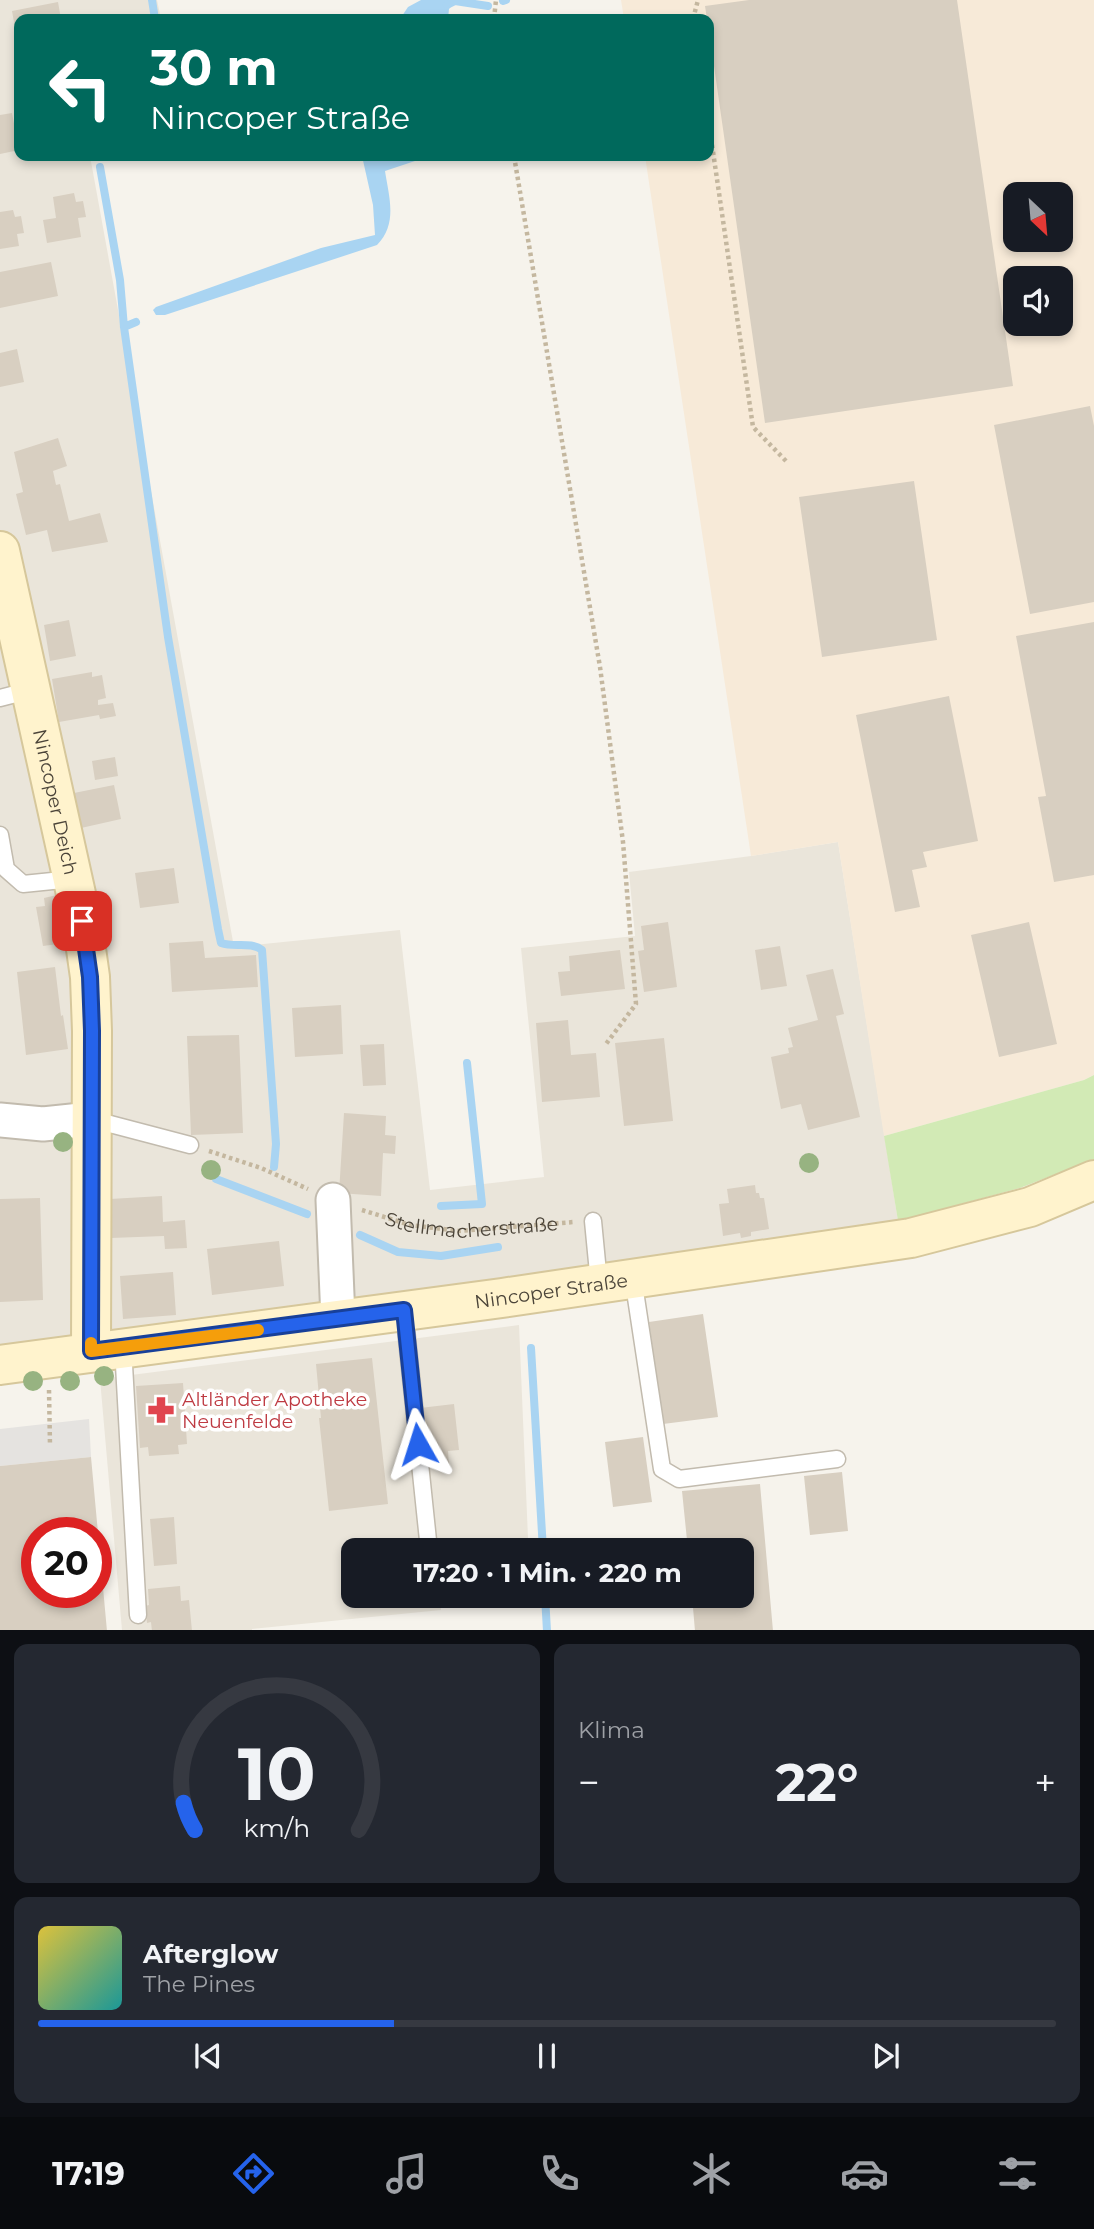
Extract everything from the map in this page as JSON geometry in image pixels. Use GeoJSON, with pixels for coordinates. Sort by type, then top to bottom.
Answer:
{"type":"FeatureCollection","features":[{"type":"Feature","properties":{"kind":"main road","name":"Nincoper Deich"},"geometry":{"type":"LineString","coordinates":[[0,551],[15,694],[72,879],[82,921],[90,977],[91,1119],[107,1349]]}},
{"type":"Feature","properties":{"kind":"main road","name":"Nincoper Straße"},"geometry":{"type":"LineString","coordinates":[[0,1365],[911,1238],[1030,1207],[1094,1181]]}},
{"type":"Feature","properties":{"kind":"street"},"geometry":{"type":"LineString","coordinates":[[0,1120],[43,1124],[91,1119]]}},
{"type":"Feature","properties":{"kind":"street"},"geometry":{"type":"LineString","coordinates":[[333,1200],[338,1319]]}},
{"type":"Feature","properties":{"kind":"lane"},"geometry":{"type":"LineString","coordinates":[[0,835],[6,869],[23,884],[72,879]]}},
{"type":"Feature","properties":{"kind":"lane"},"geometry":{"type":"LineString","coordinates":[[91,1119],[190,1145]]}},
{"type":"Feature","properties":{"kind":"lane"},"geometry":{"type":"LineString","coordinates":[[593,1221],[616,1280],[662,1469],[680,1479],[837,1459]]}},
{"type":"Feature","properties":{"kind":"lane"},"geometry":{"type":"LineString","coordinates":[[404,1310],[428,1538]]}},
{"type":"Feature","properties":{"kind":"lane"},"geometry":{"type":"LineString","coordinates":[[107,1349],[138,1615]]}},
{"type":"Feature","properties":{"kind":"path"},"geometry":{"type":"LineString","coordinates":[[714,158],[753,427],[786,461]]}},
{"type":"Feature","properties":{"kind":"path"},"geometry":{"type":"LineString","coordinates":[[515,161],[600,667],[623,842],[636,1004],[606,1044]]}},
{"type":"Feature","properties":{"kind":"path","name":"Stellmacherstraße"},"geometry":{"type":"LineString","coordinates":[[190,1145],[261,1168],[333,1200],[410,1225],[459,1231],[593,1221]]}},
{"type":"Feature","properties":{"kind":"path"},"geometry":{"type":"LineString","coordinates":[[49,1358],[50,1446]]}},
{"type":"Feature","properties":{"kind":"shaded area"},"geometry":{"type":"Polygon","coordinates":[[[0,0],[157,0],[160,14],[14,14],[14,161],[91,161],[234,947],[400,930],[430,1190],[544,1177],[521,948],[635,936],[629,872],[838,842],[898,1221],[560,1275],[0,1350],[0,0]]]}},
{"type":"Feature","properties":{"kind":"shaded area"},"geometry":{"type":"Polygon","coordinates":[[[621,0],[1094,0],[1094,1075],[884,1136],[838,842],[751,856],[646,161],[714,161],[714,14],[623,14],[621,0]]]}},
{"type":"Feature","properties":{"kind":"shaded area"},"geometry":{"type":"Polygon","coordinates":[[[519,1325],[528,1538],[341,1538],[341,1608],[441,1610],[252,1630],[122,1630],[100,1379],[519,1325]]]}},
{"type":"Feature","properties":{"kind":"shaded area"},"geometry":{"type":"Polygon","coordinates":[[[89,1419],[91,1457],[0,1466],[0,1429],[89,1419]]]}},
{"type":"Feature","properties":{"kind":"green space"},"geometry":{"type":"Polygon","coordinates":[[[1094,1075],[1094,1159],[1020,1188],[898,1221],[884,1136],[1094,1075]]]}},
{"type":"Feature","properties":{"kind":"water"},"geometry":{"type":"Polygon","coordinates":[[[421,0],[457,0],[449,9],[448,14],[403,14],[408,7],[421,0]]]}},
{"type":"Feature","properties":{"kind":"water"},"geometry":{"type":"Polygon","coordinates":[[[363,161],[415,161],[385,171],[390,219],[384,237],[377,245],[165,315],[156,315],[153,310],[321,248],[375,235],[373,205],[363,161]]]}},
{"type":"Feature","properties":{"kind":"building"},"geometry":{"type":"Polygon","coordinates":[[[749,0],[957,0],[1003,317],[1003,336],[1006,336],[1013,386],[765,423],[714,66],[714,14],[706,14],[705,6],[749,0]]]}},
{"type":"Feature","properties":{"kind":"building"},"geometry":{"type":"Polygon","coordinates":[[[58,2],[60,14],[14,14],[14,22],[12,11],[58,2]]]}},
{"type":"Feature","properties":{"kind":"building"},"geometry":{"type":"Polygon","coordinates":[[[12,113],[14,151],[0,154],[0,115],[12,113]]]}},
{"type":"Feature","properties":{"kind":"building"},"geometry":{"type":"Polygon","coordinates":[[[74,193],[76,202],[83,201],[86,217],[78,218],[81,237],[47,243],[43,220],[56,218],[53,197],[74,193]]]}},
{"type":"Feature","properties":{"kind":"building"},"geometry":{"type":"Polygon","coordinates":[[[13,210],[15,217],[21,216],[24,233],[17,234],[19,246],[0,249],[0,212],[13,210]]]}},
{"type":"Feature","properties":{"kind":"building"},"geometry":{"type":"Polygon","coordinates":[[[51,262],[58,296],[0,308],[0,272],[51,262]]]}},
{"type":"Feature","properties":{"kind":"building"},"geometry":{"type":"Polygon","coordinates":[[[17,349],[24,382],[0,387],[0,353],[17,349]]]}},
{"type":"Feature","properties":{"kind":"building"},"geometry":{"type":"Polygon","coordinates":[[[1090,406],[1094,426],[1094,602],[1030,614],[994,425],[1090,406]]]}},
{"type":"Feature","properties":{"kind":"building"},"geometry":{"type":"Polygon","coordinates":[[[58,438],[67,466],[53,471],[56,485],[60,484],[69,521],[100,513],[108,542],[52,552],[47,530],[26,535],[16,494],[23,492],[14,452],[58,438]]]}},
{"type":"Feature","properties":{"kind":"building"},"geometry":{"type":"Polygon","coordinates":[[[914,481],[937,640],[822,657],[799,497],[914,481]]]}},
{"type":"Feature","properties":{"kind":"building"},"geometry":{"type":"Polygon","coordinates":[[[69,620],[76,656],[50,661],[44,625],[69,620]]]}},
{"type":"Feature","properties":{"kind":"building"},"geometry":{"type":"Polygon","coordinates":[[[1094,622],[1094,875],[1054,882],[1038,797],[1046,796],[1016,636],[1094,622]]]}},
{"type":"Feature","properties":{"kind":"building"},"geometry":{"type":"Polygon","coordinates":[[[92,672],[92,677],[102,675],[106,698],[98,700],[98,705],[113,703],[116,716],[100,719],[99,715],[59,722],[52,679],[92,672]]]}},
{"type":"Feature","properties":{"kind":"building"},"geometry":{"type":"Polygon","coordinates":[[[949,696],[978,841],[923,852],[927,867],[912,870],[920,907],[895,912],[856,715],[949,696]]]}},
{"type":"Feature","properties":{"kind":"building"},"geometry":{"type":"Polygon","coordinates":[[[115,757],[118,776],[95,780],[92,761],[115,757]]]}},
{"type":"Feature","properties":{"kind":"building"},"geometry":{"type":"Polygon","coordinates":[[[114,785],[121,819],[81,828],[74,793],[114,785]]]}},
{"type":"Feature","properties":{"kind":"building"},"geometry":{"type":"Polygon","coordinates":[[[174,868],[179,903],[140,908],[135,873],[174,868]]]}},
{"type":"Feature","properties":{"kind":"building"},"geometry":{"type":"Polygon","coordinates":[[[57,895],[65,943],[43,946],[36,907],[45,906],[44,898],[57,895]]]}},
{"type":"Feature","properties":{"kind":"building"},"geometry":{"type":"Polygon","coordinates":[[[668,922],[677,987],[644,992],[638,951],[644,950],[641,926],[668,922]]]}},
{"type":"Feature","properties":{"kind":"building"},"geometry":{"type":"Polygon","coordinates":[[[1029,922],[1057,1044],[999,1057],[971,935],[1029,922]]]}},
{"type":"Feature","properties":{"kind":"building"},"geometry":{"type":"Polygon","coordinates":[[[203,941],[205,958],[256,955],[258,987],[172,992],[169,943],[203,941]]]}},
{"type":"Feature","properties":{"kind":"building"},"geometry":{"type":"Polygon","coordinates":[[[780,946],[787,986],[761,990],[755,950],[780,946]]]}},
{"type":"Feature","properties":{"kind":"building"},"geometry":{"type":"Polygon","coordinates":[[[620,950],[625,989],[561,996],[558,972],[570,971],[569,956],[620,950]]]}},
{"type":"Feature","properties":{"kind":"building"},"geometry":{"type":"Polygon","coordinates":[[[55,967],[68,1049],[26,1055],[17,972],[55,967]]]}},
{"type":"Feature","properties":{"kind":"building"},"geometry":{"type":"Polygon","coordinates":[[[833,969],[844,1014],[836,1016],[860,1117],[808,1130],[801,1104],[781,1109],[771,1057],[789,1053],[788,1048],[793,1047],[788,1028],[818,1020],[806,975],[833,969]]]}},
{"type":"Feature","properties":{"kind":"building"},"geometry":{"type":"Polygon","coordinates":[[[341,1005],[343,1054],[295,1057],[292,1008],[341,1005]]]}},
{"type":"Feature","properties":{"kind":"building"},"geometry":{"type":"Polygon","coordinates":[[[568,1020],[571,1055],[596,1053],[600,1097],[542,1102],[536,1023],[568,1020]]]}},
{"type":"Feature","properties":{"kind":"building"},"geometry":{"type":"Polygon","coordinates":[[[239,1035],[243,1133],[191,1135],[187,1036],[239,1035]]]}},
{"type":"Feature","properties":{"kind":"building"},"geometry":{"type":"Polygon","coordinates":[[[664,1038],[673,1121],[624,1126],[615,1043],[664,1038]]]}},
{"type":"Feature","properties":{"kind":"building"},"geometry":{"type":"Polygon","coordinates":[[[384,1044],[386,1085],[363,1086],[360,1045],[384,1044]]]}},
{"type":"Feature","properties":{"kind":"building"},"geometry":{"type":"Polygon","coordinates":[[[344,1113],[386,1116],[385,1135],[396,1136],[395,1154],[383,1153],[381,1196],[339,1193],[344,1113]]]}},
{"type":"Feature","properties":{"kind":"building"},"geometry":{"type":"Polygon","coordinates":[[[755,1185],[756,1193],[759,1193],[760,1198],[764,1198],[769,1229],[751,1232],[751,1236],[741,1238],[740,1233],[723,1236],[719,1204],[729,1203],[727,1189],[755,1185]]]}},
{"type":"Feature","properties":{"kind":"building"},"geometry":{"type":"Polygon","coordinates":[[[162,1196],[163,1222],[185,1220],[187,1248],[165,1249],[164,1236],[111,1238],[110,1199],[162,1196]]]}},
{"type":"Feature","properties":{"kind":"building"},"geometry":{"type":"Polygon","coordinates":[[[40,1198],[43,1300],[0,1302],[0,1199],[40,1198]]]}},
{"type":"Feature","properties":{"kind":"building"},"geometry":{"type":"Polygon","coordinates":[[[279,1241],[284,1286],[212,1295],[207,1249],[279,1241]]]}},
{"type":"Feature","properties":{"kind":"building"},"geometry":{"type":"Polygon","coordinates":[[[173,1272],[176,1315],[123,1319],[120,1276],[173,1272]]]}},
{"type":"Feature","properties":{"kind":"building"},"geometry":{"type":"Polygon","coordinates":[[[703,1314],[718,1417],[663,1424],[649,1322],[703,1314]]]}},
{"type":"Feature","properties":{"kind":"building"},"geometry":{"type":"Polygon","coordinates":[[[372,1358],[388,1504],[329,1511],[316,1364],[372,1358]]]}},
{"type":"Feature","properties":{"kind":"building"},"geometry":{"type":"Polygon","coordinates":[[[183,1383],[187,1444],[178,1445],[179,1454],[149,1456],[148,1447],[140,1448],[136,1386],[183,1383]]]}},
{"type":"Feature","properties":{"kind":"building"},"geometry":{"type":"Polygon","coordinates":[[[454,1404],[459,1450],[448,1451],[449,1465],[427,1468],[420,1408],[454,1404]]]}},
{"type":"Feature","properties":{"kind":"building"},"geometry":{"type":"Polygon","coordinates":[[[643,1437],[652,1502],[613,1507],[605,1442],[643,1437]]]}},
{"type":"Feature","properties":{"kind":"building"},"geometry":{"type":"Polygon","coordinates":[[[91,1457],[97,1517],[21,1517],[21,1608],[105,1608],[107,1630],[0,1630],[0,1466],[91,1457]]]}},
{"type":"Feature","properties":{"kind":"building"},"geometry":{"type":"Polygon","coordinates":[[[842,1472],[848,1531],[810,1535],[804,1476],[842,1472]]]}},
{"type":"Feature","properties":{"kind":"building"},"geometry":{"type":"Polygon","coordinates":[[[760,1484],[773,1630],[695,1630],[693,1608],[754,1608],[754,1538],[687,1538],[682,1491],[760,1484]]]}},
{"type":"Feature","properties":{"kind":"building"},"geometry":{"type":"Polygon","coordinates":[[[174,1517],[177,1564],[154,1566],[150,1519],[174,1517]]]}},
{"type":"Feature","properties":{"kind":"building"},"geometry":{"type":"Polygon","coordinates":[[[180,1586],[181,1601],[189,1600],[192,1630],[152,1630],[151,1622],[147,1623],[145,1606],[149,1605],[148,1589],[180,1586]]]}},
{"type":"Feature","properties":{"kind":"waterway"},"geometry":{"type":"LineString","coordinates":[[152,0],[154,14]]}},
{"type":"Feature","properties":{"kind":"waterway"},"geometry":{"type":"LineString","coordinates":[[447,5],[455,1],[488,6]]}},
{"type":"Feature","properties":{"kind":"waterway"},"geometry":{"type":"LineString","coordinates":[[100,167],[120,280],[124,327],[168,637],[218,929],[221,943],[252,946],[262,950],[276,1144],[274,1167]]}},
{"type":"Feature","properties":{"kind":"waterway"},"geometry":{"type":"LineString","coordinates":[[124,327],[136,322]]}},
{"type":"Feature","properties":{"kind":"waterway"},"geometry":{"type":"LineString","coordinates":[[441,1206],[482,1204],[467,1063]]}},
{"type":"Feature","properties":{"kind":"waterway"},"geometry":{"type":"LineString","coordinates":[[216,1179],[307,1214]]}},
{"type":"Feature","properties":{"kind":"waterway"},"geometry":{"type":"LineString","coordinates":[[360,1235],[398,1252],[441,1256],[498,1247]]}},
{"type":"Feature","properties":{"kind":"waterway"},"geometry":{"type":"LineString","coordinates":[[531,1348],[542,1538]]}},
{"type":"Feature","properties":{"kind":"waterway"},"geometry":{"type":"LineString","coordinates":[[546,1608],[547,1630]]}},
{"type":"Feature","properties":{"kind":"slow traffic"},"geometry":{"type":"LineString","coordinates":[[91,1343],[91,1351],[258,1330]]}},
{"type":"Feature","properties":{"kind":"place","name":"Altländer Apotheke Neuenfelde"},"geometry":{"type":"Point","coordinates":[161,1410]}},
{"type":"Feature","properties":{"kind":"route"},"geometry":{"type":"LineString","coordinates":[[82,921],[90,977],[92,1031],[91,1351],[404,1310],[418,1444]]}}]}
